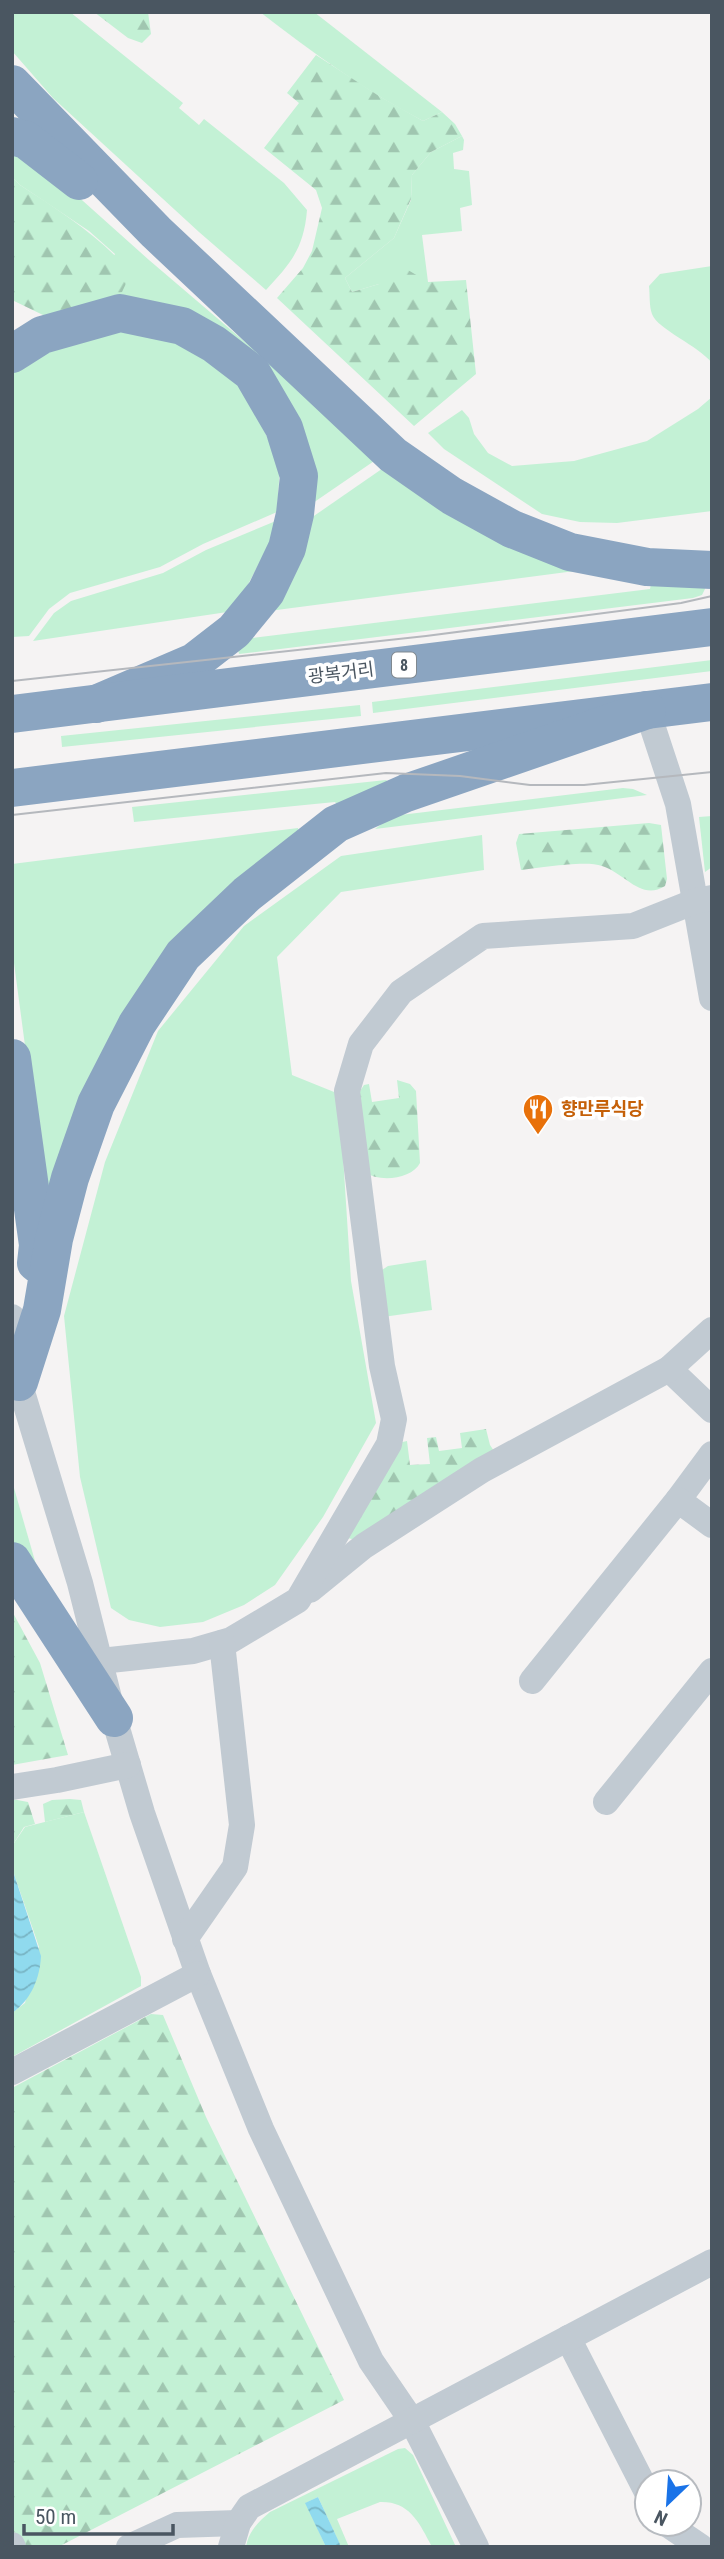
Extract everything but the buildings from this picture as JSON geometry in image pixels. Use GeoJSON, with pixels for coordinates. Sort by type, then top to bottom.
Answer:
{"type":"FeatureCollection","features":[{"type":"Feature","properties":{"kind":"highway"},"geometry":{"type":"LineString","coordinates":[[12,84],[156,232],[393,454],[452,496],[512,529],[570,552],[647,568],[712,570]]}},
{"type":"Feature","properties":{"kind":"highway"},"geometry":{"type":"LineString","coordinates":[[19,138],[156,232]]}},
{"type":"Feature","properties":{"kind":"highway"},"geometry":{"type":"LineString","coordinates":[[12,354],[42,335],[120,313],[182,326],[214,344],[252,373],[284,428],[299,476],[295,514],[287,548],[266,592],[253,611],[234,631],[194,662],[96,704]]}},
{"type":"Feature","properties":{"kind":"highway","name":"광복거리"},"geometry":{"type":"LineString","coordinates":[[12,714],[712,627]]}},
{"type":"Feature","properties":{"kind":"highway"},"geometry":{"type":"LineString","coordinates":[[12,788],[712,702]]}},
{"type":"Feature","properties":{"kind":"highway"},"geometry":{"type":"LineString","coordinates":[[19,1382],[42,1310],[54,1239],[70,1178],[96,1104],[137,1024],[183,955],[247,894],[336,824],[406,793],[647,710]]}},
{"type":"Feature","properties":{"kind":"highway"},"geometry":{"type":"LineString","coordinates":[[12,1058],[38,1245],[33,1282],[22,1317],[12,1331]]}},
{"type":"Feature","properties":{"kind":"highway"},"geometry":{"type":"LineString","coordinates":[[12,1562],[114,1718]]}},
{"type":"Feature","properties":{"kind":"street"},"geometry":{"type":"LineString","coordinates":[[647,710],[678,804],[704,900],[712,998]]}},
{"type":"Feature","properties":{"kind":"street"},"geometry":{"type":"LineString","coordinates":[[298,1600],[389,1444],[394,1419],[382,1366],[347,1091],[361,1045],[401,992],[483,936],[633,926],[704,900]]}},
{"type":"Feature","properties":{"kind":"street"},"geometry":{"type":"LineString","coordinates":[[12,1317],[19,1382],[76,1570],[114,1718],[198,1974],[261,2130],[371,2361],[412,2421],[476,2547]]}},
{"type":"Feature","properties":{"kind":"street"},"geometry":{"type":"LineString","coordinates":[[101,1661],[193,1651],[231,1640],[298,1600],[364,1546],[482,1470],[669,1369],[712,1329]]}},
{"type":"Feature","properties":{"kind":"street"},"geometry":{"type":"LineString","coordinates":[[669,1369],[712,1410]]}},
{"type":"Feature","properties":{"kind":"street"},"geometry":{"type":"LineString","coordinates":[[533,1681],[712,1454]]}},
{"type":"Feature","properties":{"kind":"street"},"geometry":{"type":"LineString","coordinates":[[678,1500],[712,1525]]}},
{"type":"Feature","properties":{"kind":"street"},"geometry":{"type":"LineString","coordinates":[[185,1939],[235,1867],[242,1825],[222,1643]]}},
{"type":"Feature","properties":{"kind":"street"},"geometry":{"type":"LineString","coordinates":[[606,1802],[712,1671]]}},
{"type":"Feature","properties":{"kind":"street"},"geometry":{"type":"LineString","coordinates":[[12,1787],[128,1765]]}},
{"type":"Feature","properties":{"kind":"street"},"geometry":{"type":"LineString","coordinates":[[12,2072],[198,1974]]}},
{"type":"Feature","properties":{"kind":"street"},"geometry":{"type":"LineString","coordinates":[[129,2547],[177,2525],[234,2535],[250,2507],[712,2262]]}},
{"type":"Feature","properties":{"kind":"street"},"geometry":{"type":"LineString","coordinates":[[568,2338],[634,2468]]}},
{"type":"Feature","properties":{"kind":"green space"},"geometry":{"type":"Polygon","coordinates":[[[12,12],[70,12],[183,103],[179,108],[199,125],[204,119],[284,183],[307,210],[303,235],[295,254],[266,290],[53,98],[12,51],[12,12]]]}},
{"type":"Feature","properties":{"kind":"green space"},"geometry":{"type":"Polygon","coordinates":[[[94,12],[148,12],[151,34],[142,43],[128,38],[94,12]]]}},
{"type":"Feature","properties":{"kind":"green space"},"geometry":{"type":"Polygon","coordinates":[[[260,12],[314,12],[442,112],[423,121],[401,109],[339,70],[260,12]]]}},
{"type":"Feature","properties":{"kind":"green space"},"geometry":{"type":"Polygon","coordinates":[[[316,55],[423,121],[442,112],[455,124],[462,136],[431,152],[412,175],[411,199],[394,238],[345,278],[352,292],[379,284],[408,270],[428,282],[466,280],[476,374],[414,426],[277,298],[303,268],[312,251],[322,208],[316,190],[264,148],[299,103],[287,93],[316,55]]]}},
{"type":"Feature","properties":{"kind":"green space"},"geometry":{"type":"Polygon","coordinates":[[[462,136],[463,150],[453,153],[454,169],[469,171],[472,205],[460,208],[462,231],[422,235],[428,282],[379,284],[352,292],[345,278],[394,238],[411,200],[412,175],[431,152],[462,136]]]}},
{"type":"Feature","properties":{"kind":"green space"},"geometry":{"type":"Polygon","coordinates":[[[12,155],[35,160],[380,457],[310,505],[243,352],[82,312],[115,254],[89,231],[20,185],[12,177],[12,155]]]}},
{"type":"Feature","properties":{"kind":"green space"},"geometry":{"type":"Polygon","coordinates":[[[12,177],[79,225],[119,260],[131,273],[122,292],[50,323],[43,315],[12,300],[12,177]]]}},
{"type":"Feature","properties":{"kind":"green space"},"geometry":{"type":"Polygon","coordinates":[[[712,266],[712,363],[655,320],[651,311],[649,286],[660,274],[712,266]]]}},
{"type":"Feature","properties":{"kind":"green space"},"geometry":{"type":"Polygon","coordinates":[[[101,329],[154,332],[205,354],[244,385],[280,466],[277,512],[203,544],[160,567],[70,593],[49,609],[29,636],[12,637],[12,373],[56,343],[101,329]]]}},
{"type":"Feature","properties":{"kind":"green space"},"geometry":{"type":"Polygon","coordinates":[[[712,397],[712,511],[617,523],[580,522],[542,514],[444,449],[428,433],[462,410],[469,418],[474,434],[488,453],[512,466],[574,461],[647,441],[712,397]]]}},
{"type":"Feature","properties":{"kind":"green space"},"geometry":{"type":"Polygon","coordinates":[[[389,464],[590,569],[269,611],[311,518],[389,464]]]}},
{"type":"Feature","properties":{"kind":"green space"},"geometry":{"type":"Polygon","coordinates":[[[283,518],[234,611],[33,641],[54,613],[71,601],[163,573],[206,550],[283,518]]]}},
{"type":"Feature","properties":{"kind":"green space"},"geometry":{"type":"Polygon","coordinates":[[[652,579],[704,585],[705,589],[702,595],[693,598],[239,654],[236,640],[650,589],[652,579]]]}},
{"type":"Feature","properties":{"kind":"green space"},"geometry":{"type":"Polygon","coordinates":[[[712,660],[712,671],[373,713],[372,702],[712,660]]]}},
{"type":"Feature","properties":{"kind":"green space"},"geometry":{"type":"Polygon","coordinates":[[[360,705],[361,716],[62,747],[61,736],[360,705]]]}},
{"type":"Feature","properties":{"kind":"green space"},"geometry":{"type":"Polygon","coordinates":[[[386,780],[393,785],[344,813],[335,802],[134,822],[132,807],[386,780]]]}},
{"type":"Feature","properties":{"kind":"green space"},"geometry":{"type":"Polygon","coordinates":[[[623,788],[647,795],[375,829],[392,816],[623,788]]]}},
{"type":"Feature","properties":{"kind":"green space"},"geometry":{"type":"Polygon","coordinates":[[[712,816],[712,867],[705,872],[699,817],[712,816]]]}},
{"type":"Feature","properties":{"kind":"green space"},"geometry":{"type":"Polygon","coordinates":[[[649,823],[661,825],[667,879],[665,886],[656,890],[641,888],[611,870],[594,864],[521,870],[516,843],[519,834],[649,823]]]}},
{"type":"Feature","properties":{"kind":"green space"},"geometry":{"type":"Polygon","coordinates":[[[298,828],[300,838],[212,909],[50,1233],[12,948],[12,864],[298,828]]]}},
{"type":"Feature","properties":{"kind":"green space"},"geometry":{"type":"Polygon","coordinates":[[[482,835],[484,870],[341,892],[277,957],[292,1075],[339,1094],[351,1281],[376,1423],[323,1517],[275,1585],[244,1605],[203,1622],[160,1627],[129,1620],[111,1608],[80,1477],[64,1316],[105,1162],[158,1031],[244,926],[341,856],[482,835]]]}},
{"type":"Feature","properties":{"kind":"green space"},"geometry":{"type":"Polygon","coordinates":[[[397,1080],[410,1084],[416,1091],[420,1163],[403,1176],[378,1177],[365,1172],[358,1094],[364,1085],[369,1084],[372,1102],[399,1098],[397,1080]]]}},
{"type":"Feature","properties":{"kind":"green space"},"geometry":{"type":"Polygon","coordinates":[[[426,1260],[432,1310],[383,1317],[382,1270],[388,1266],[426,1260]]]}},
{"type":"Feature","properties":{"kind":"green space"},"geometry":{"type":"Polygon","coordinates":[[[486,1429],[490,1445],[496,1454],[357,1540],[347,1538],[398,1443],[407,1441],[410,1465],[430,1464],[427,1438],[436,1437],[439,1451],[462,1448],[460,1433],[486,1429]]]}},
{"type":"Feature","properties":{"kind":"green space"},"geometry":{"type":"Polygon","coordinates":[[[12,1481],[37,1568],[12,1545],[12,1481]]]}},
{"type":"Feature","properties":{"kind":"green space"},"geometry":{"type":"Polygon","coordinates":[[[12,1611],[40,1663],[68,1755],[12,1765],[12,1611]]]}},
{"type":"Feature","properties":{"kind":"green space"},"geometry":{"type":"Polygon","coordinates":[[[12,1799],[28,1802],[35,1824],[24,1827],[12,1846],[12,1799]]]}},
{"type":"Feature","properties":{"kind":"green space"},"geometry":{"type":"Polygon","coordinates":[[[52,1800],[81,1800],[84,1812],[45,1822],[43,1804],[52,1800]]]}},
{"type":"Feature","properties":{"kind":"green space"},"geometry":{"type":"Polygon","coordinates":[[[84,1812],[141,1977],[141,1986],[12,2057],[12,2013],[25,2003],[39,1947],[12,1868],[12,1846],[25,1827],[84,1812]]]}},
{"type":"Feature","properties":{"kind":"green space"},"geometry":{"type":"Polygon","coordinates":[[[151,2014],[163,2015],[206,2117],[344,2400],[58,2547],[12,2547],[12,2088],[151,2014]]]}},
{"type":"Feature","properties":{"kind":"green space"},"geometry":{"type":"Polygon","coordinates":[[[405,2448],[413,2455],[456,2547],[432,2547],[413,2516],[399,2505],[380,2502],[337,2519],[349,2547],[341,2547],[318,2497],[306,2503],[326,2547],[246,2547],[255,2527],[270,2512],[405,2448]]]}},
{"type":"Feature","properties":{"kind":"water"},"geometry":{"type":"Polygon","coordinates":[[[12,1868],[41,1956],[33,1988],[19,2008],[12,2013],[12,1868]]]}},
{"type":"Feature","properties":{"kind":"water"},"geometry":{"type":"Polygon","coordinates":[[[318,2497],[341,2547],[326,2547],[305,2503],[318,2497]]]}},
{"type":"Feature","properties":{"kind":"tram line"},"geometry":{"type":"LineString","coordinates":[[12,681],[426,636],[681,603],[712,596]]}},
{"type":"Feature","properties":{"kind":"tram line"},"geometry":{"type":"LineString","coordinates":[[12,815],[386,773],[460,776],[530,785],[584,785],[712,772]]}},
{"type":"Feature","properties":{"kind":"place","name":"향만루식당"},"geometry":{"type":"Point","coordinates":[538,1136]}}]}
